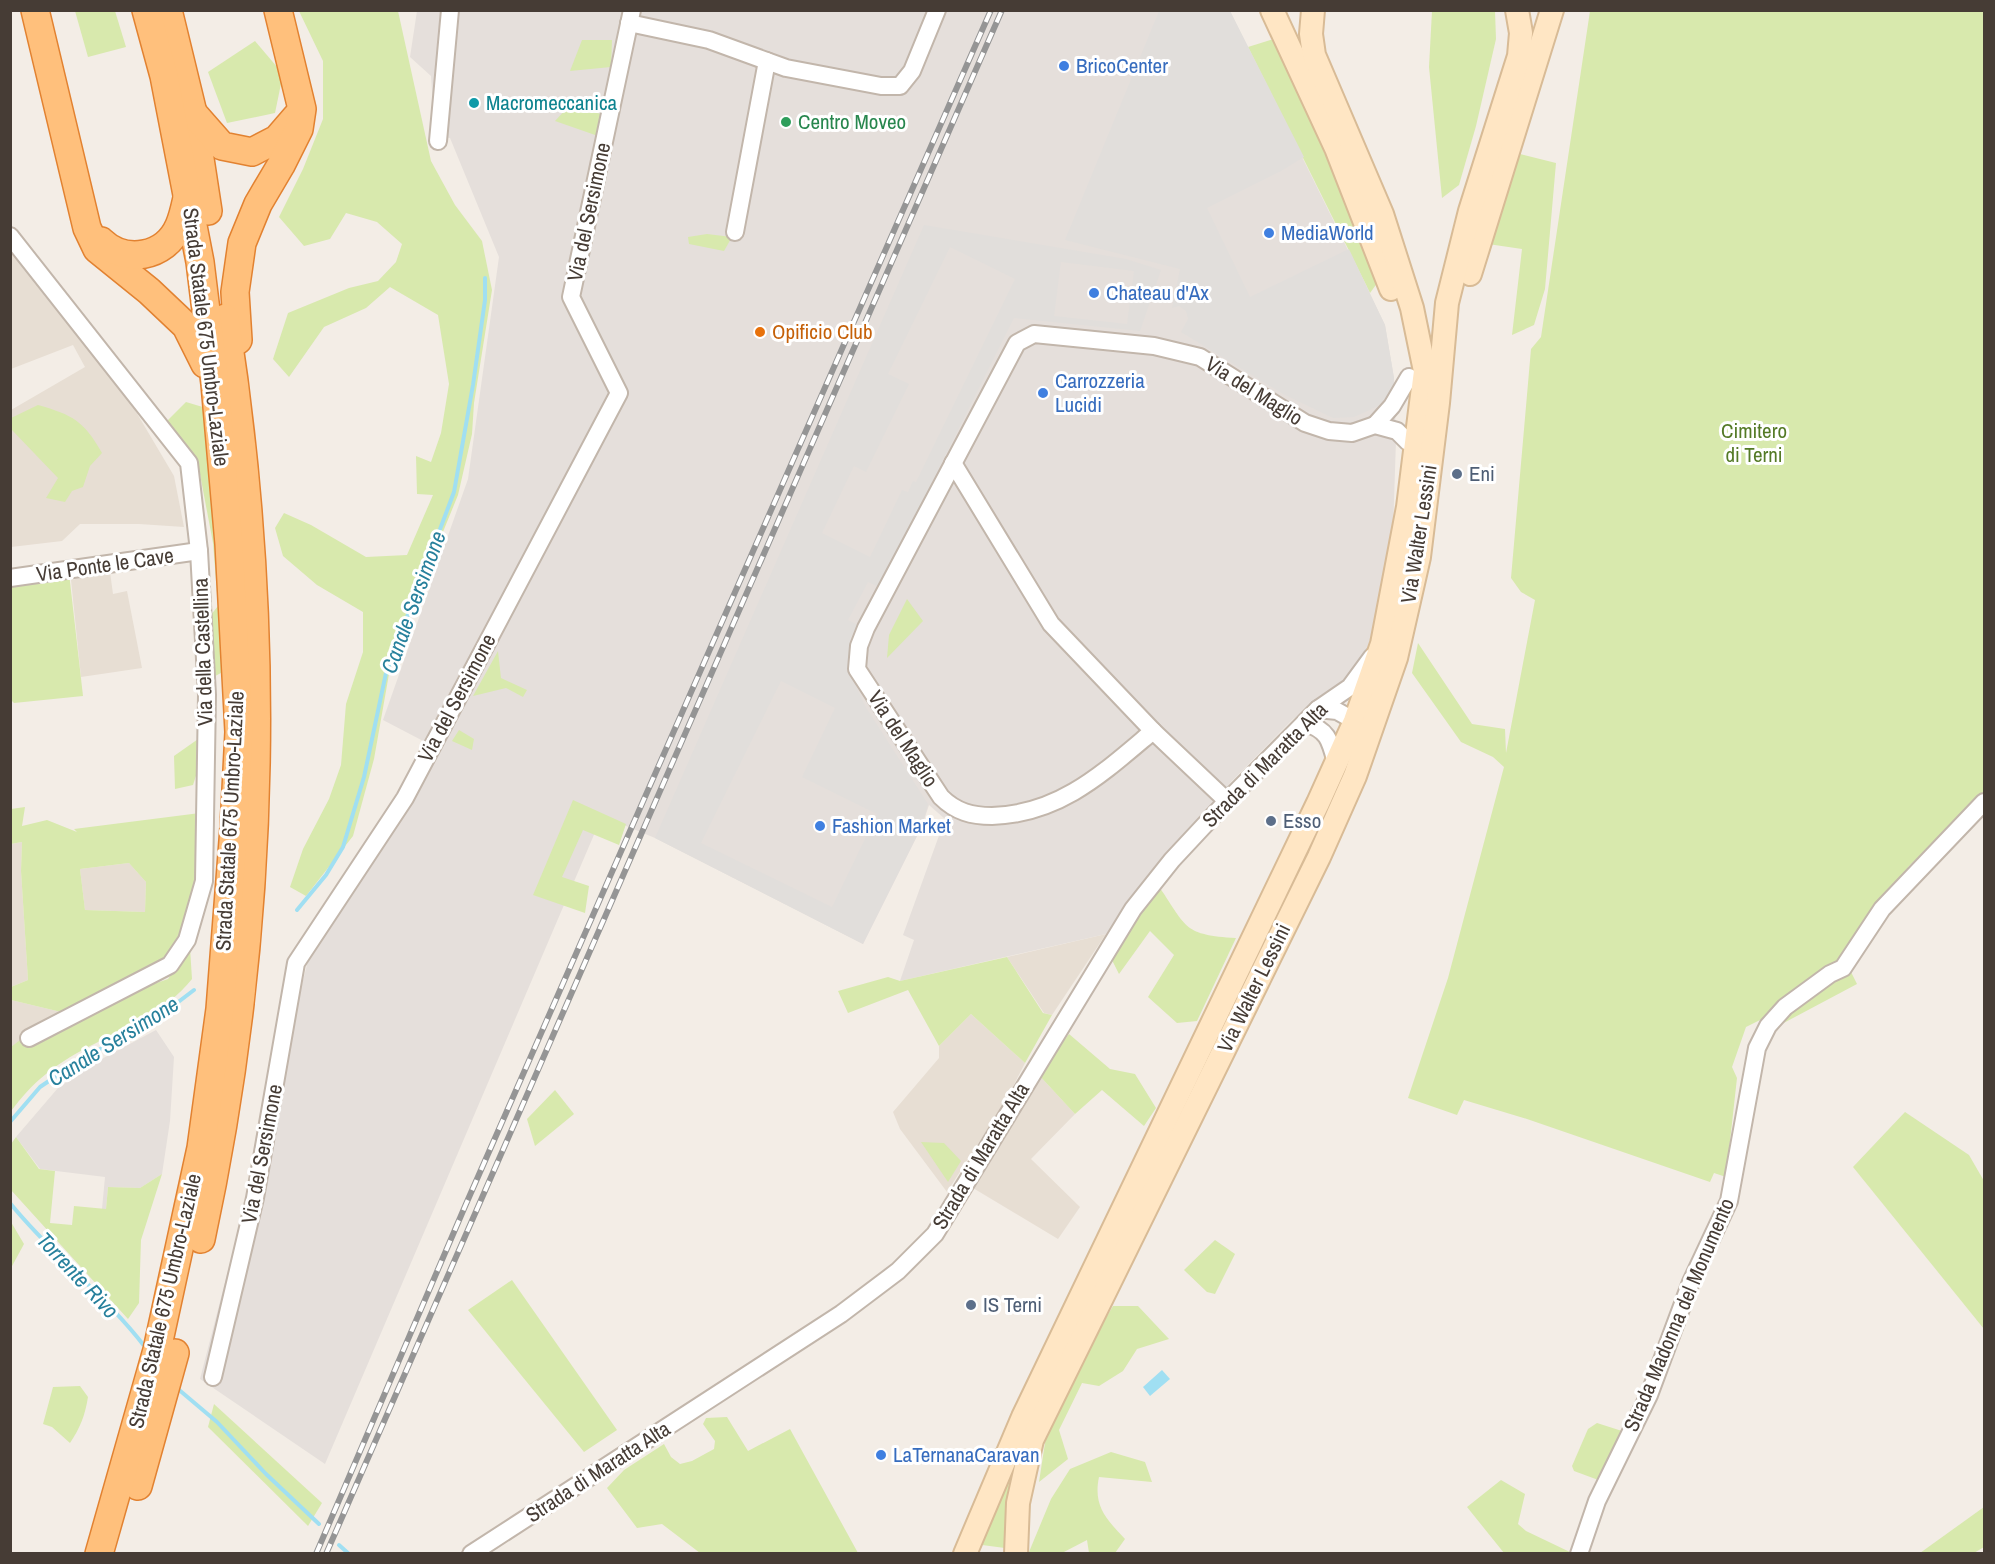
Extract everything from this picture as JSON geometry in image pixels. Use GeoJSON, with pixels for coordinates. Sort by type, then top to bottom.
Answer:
{"type":"FeatureCollection","features":[{"type":"Feature","properties":{"kind":"highway"},"geometry":{"type":"LineString","coordinates":[[35,10],[87,228],[97,249],[149,291],[186,326],[225,386],[240,360],[235,292],[242,243],[258,204],[299,129],[302,109],[278,10]]}},
{"type":"Feature","properties":{"kind":"highway","name":"Strada Statale 675 Umbro-Laziale"},"geometry":{"type":"LineString","coordinates":[[118,1554],[160,1408],[191,1286],[220,1152],[240,1005],[255,827],[258,699],[252,547],[225,386],[188,197],[164,76],[146,10]]}},
{"type":"Feature","properties":{"kind":"highway","name":"Strada Statale 675 Umbro-Laziale"},"geometry":{"type":"LineString","coordinates":[[99,1554],[172,1287],[201,1148],[220,1009],[239,732],[229,544],[225,386],[193,113],[168,10]]}},
{"type":"Feature","properties":{"kind":"highway"},"geometry":{"type":"LineString","coordinates":[[193,113],[222,146],[252,152],[277,140],[302,109]]}},
{"type":"Feature","properties":{"kind":"highway"},"geometry":{"type":"LineString","coordinates":[[87,228],[105,245],[126,256],[142,255],[158,250],[170,240],[179,226],[188,197]]}},
{"type":"Feature","properties":{"kind":"main road","name":"Via Walter Lessini"},"geometry":{"type":"LineString","coordinates":[[1272,10],[1336,148],[1402,319],[1409,376],[1408,507]]}},
{"type":"Feature","properties":{"kind":"main road","name":"Via Walter Lessini"},"geometry":{"type":"LineString","coordinates":[[964,1554],[1023,1417],[1283,879],[1355,721],[1382,644],[1408,507],[1425,371],[1412,308],[1382,214],[1314,55],[1311,34],[1313,10]]}},
{"type":"Feature","properties":{"kind":"main road","name":"Via Walter Lessini"},"geometry":{"type":"LineString","coordinates":[[1016,1554],[1018,1503],[1032,1440],[1319,856],[1355,776],[1396,658],[1419,557],[1438,403],[1447,303],[1470,211],[1520,56],[1521,33],[1517,10]]}},
{"type":"Feature","properties":{"kind":"main road","name":"Via Walter Lessini"},"geometry":{"type":"LineString","coordinates":[[1438,403],[1474,254],[1552,10]]}},
{"type":"Feature","properties":{"kind":"street"},"geometry":{"type":"LineString","coordinates":[[438,141],[450,10]]}},
{"type":"Feature","properties":{"kind":"street","name":"Via del Sersimone"},"geometry":{"type":"LineString","coordinates":[[213,1377],[255,1198],[296,963],[405,798],[619,393],[571,297],[630,17],[709,40],[786,68],[860,82],[900,86],[912,71],[936,10]]}},
{"type":"Feature","properties":{"kind":"street"},"geometry":{"type":"LineString","coordinates":[[735,232],[767,61]]}},
{"type":"Feature","properties":{"kind":"street","name":"Via della Castellina"},"geometry":{"type":"LineString","coordinates":[[10,236],[189,463],[199,551],[207,695],[204,881],[187,940],[170,965],[29,1038]]}},
{"type":"Feature","properties":{"kind":"street","name":"Via del Maglio"},"geometry":{"type":"LineString","coordinates":[[1153,731],[1096,778],[1050,806],[1034,811],[979,816],[958,810],[941,797],[857,669],[859,646],[866,628],[1017,343],[1034,334],[1154,346],[1200,357],[1305,423],[1329,431],[1352,433],[1376,425]]}},
{"type":"Feature","properties":{"kind":"street"},"geometry":{"type":"LineString","coordinates":[[1408,442],[1397,431],[1376,425],[1392,406],[1409,376]]}},
{"type":"Feature","properties":{"kind":"street"},"geometry":{"type":"LineString","coordinates":[[953,463],[1051,624],[1153,731],[1227,801]]}},
{"type":"Feature","properties":{"kind":"street","name":"Via Ponte le Cave"},"geometry":{"type":"LineString","coordinates":[[10,578],[199,551]]}},
{"type":"Feature","properties":{"kind":"street","name":"Strada di Maratta Alta"},"geometry":{"type":"LineString","coordinates":[[471,1554],[821,1326],[898,1271],[935,1234],[1133,909],[1172,860],[1227,801],[1318,709],[1350,687],[1382,644]]}},
{"type":"Feature","properties":{"kind":"street"},"geometry":{"type":"LineString","coordinates":[[1318,709],[1337,711],[1355,721],[1357,735],[1355,776]]}},
{"type":"Feature","properties":{"kind":"street"},"geometry":{"type":"LineString","coordinates":[[1305,723],[1320,728],[1331,744],[1336,763]]}},
{"type":"Feature","properties":{"kind":"street","name":"Strada Madonna del Monumento"},"geometry":{"type":"LineString","coordinates":[[1579,1554],[1597,1501],[1649,1395],[1691,1282],[1729,1201],[1757,1048],[1768,1026],[1785,1007],[1830,974],[1843,968],[1882,909],[1984,802]]}},
{"type":"Feature","properties":{"kind":"shaded area"},"geometry":{"type":"Polygon","coordinates":[[[417,11],[1230,11],[1385,325],[1394,378],[1396,440],[1393,532],[1368,649],[1339,688],[1293,719],[1231,782],[1139,890],[1106,934],[900,981],[914,940],[903,935],[945,819],[929,805],[922,826],[863,944],[655,838],[602,816],[325,1464],[200,1379],[308,961],[427,743],[383,720],[468,479],[499,257],[450,138],[435,136],[431,76],[410,57],[417,11]]]}},
{"type":"Feature","properties":{"kind":"shaded area"},"geometry":{"type":"Polygon","coordinates":[[[1159,11],[1230,11],[1304,157],[1207,208],[1250,297],[1349,249],[1385,325],[1394,378],[1393,389],[1378,406],[1354,417],[1333,418],[1283,394],[1181,332],[1188,319],[1186,311],[1179,306],[1172,308],[1180,269],[1065,240],[1159,11]]]}},
{"type":"Feature","properties":{"kind":"shaded area"},"geometry":{"type":"Polygon","coordinates":[[[924,225],[1126,259],[1161,270],[1140,331],[1014,318],[889,568],[877,586],[868,582],[848,620],[858,625],[850,639],[848,668],[865,706],[928,804],[922,826],[863,944],[655,838],[924,225]],[[950,247],[888,374],[909,384],[866,472],[854,466],[822,533],[870,557],[902,490],[908,492],[913,481],[916,482],[1015,279],[950,247]],[[1061,262],[1054,316],[1127,324],[1134,271],[1061,262]],[[781,681],[701,843],[832,907],[877,814],[802,777],[835,708],[781,681]]]}},
{"type":"Feature","properties":{"kind":"shaded area"},"geometry":{"type":"Polygon","coordinates":[[[10,238],[116,378],[174,476],[184,527],[80,524],[62,541],[11,547],[11,410],[85,367],[73,345],[11,369],[10,238]]]}},
{"type":"Feature","properties":{"kind":"shaded area"},"geometry":{"type":"Polygon","coordinates":[[[110,572],[113,594],[127,591],[142,668],[81,677],[71,580],[110,572]]]}},
{"type":"Feature","properties":{"kind":"shaded area"},"geometry":{"type":"Polygon","coordinates":[[[22,842],[21,871],[28,980],[11,987],[11,844],[22,842]]]}},
{"type":"Feature","properties":{"kind":"shaded area"},"geometry":{"type":"Polygon","coordinates":[[[129,863],[146,882],[145,912],[85,910],[80,869],[129,863]]]}},
{"type":"Feature","properties":{"kind":"shaded area"},"geometry":{"type":"Polygon","coordinates":[[[1106,934],[1052,1015],[1044,1013],[1007,957],[1106,934]]]}},
{"type":"Feature","properties":{"kind":"shaded area"},"geometry":{"type":"Polygon","coordinates":[[[11,1000],[61,1012],[11,1047],[11,1000]]]}},
{"type":"Feature","properties":{"kind":"shaded area"},"geometry":{"type":"Polygon","coordinates":[[[971,1014],[1025,1063],[1006,1100],[947,1192],[900,1129],[893,1112],[939,1058],[939,1046],[971,1014]]]}},
{"type":"Feature","properties":{"kind":"shaded area"},"geometry":{"type":"Polygon","coordinates":[[[156,1030],[174,1057],[170,1121],[162,1174],[140,1188],[108,1187],[106,1209],[102,1209],[105,1177],[40,1169],[16,1137],[58,1088],[96,1062],[156,1030]]]}},
{"type":"Feature","properties":{"kind":"shaded area"},"geometry":{"type":"Polygon","coordinates":[[[1038,1074],[1075,1114],[1031,1159],[1080,1207],[1058,1239],[973,1188],[1038,1074]]]}},
{"type":"Feature","properties":{"kind":"green space"},"geometry":{"type":"Polygon","coordinates":[[[75,11],[115,11],[126,47],[88,57],[75,11]]]}},
{"type":"Feature","properties":{"kind":"green space"},"geometry":{"type":"Polygon","coordinates":[[[299,11],[398,11],[431,161],[455,205],[482,241],[492,290],[474,403],[472,434],[458,495],[392,657],[374,759],[353,836],[306,896],[290,887],[303,849],[329,799],[341,765],[346,704],[363,652],[363,612],[317,585],[283,556],[275,528],[284,513],[311,525],[366,557],[407,555],[433,495],[417,494],[416,456],[431,462],[441,433],[449,384],[438,315],[390,287],[366,308],[324,327],[289,377],[273,359],[288,313],[349,288],[378,281],[396,262],[402,244],[377,222],[346,213],[330,239],[304,246],[279,217],[303,169],[323,119],[323,61],[299,11]]]}},
{"type":"Feature","properties":{"kind":"green space"},"geometry":{"type":"Polygon","coordinates":[[[1432,11],[1495,11],[1496,39],[1476,126],[1459,185],[1442,198],[1429,67],[1432,11]]]}},
{"type":"Feature","properties":{"kind":"green space","name":"Cimitero di Terni"},"geometry":{"type":"Polygon","coordinates":[[[1590,11],[1984,11],[1984,794],[1909,866],[1844,958],[1857,984],[1778,1026],[1768,1016],[1746,1027],[1732,1067],[1737,1078],[1726,1177],[1714,1173],[1710,1182],[1527,1119],[1464,1100],[1457,1115],[1408,1098],[1448,978],[1504,767],[1493,757],[1461,742],[1412,673],[1418,643],[1472,724],[1505,729],[1506,753],[1535,600],[1521,592],[1511,578],[1531,349],[1541,337],[1590,11]]]}},
{"type":"Feature","properties":{"kind":"green space"},"geometry":{"type":"Polygon","coordinates":[[[1277,38],[1378,282],[1370,293],[1248,47],[1277,38]]]}},
{"type":"Feature","properties":{"kind":"green space"},"geometry":{"type":"Polygon","coordinates":[[[582,40],[612,40],[611,67],[570,71],[582,40]]]}},
{"type":"Feature","properties":{"kind":"green space"},"geometry":{"type":"Polygon","coordinates":[[[255,41],[283,74],[275,113],[227,123],[208,72],[255,41]]]}},
{"type":"Feature","properties":{"kind":"green space"},"geometry":{"type":"Polygon","coordinates":[[[568,107],[602,114],[598,136],[555,121],[568,107]]]}},
{"type":"Feature","properties":{"kind":"green space"},"geometry":{"type":"Polygon","coordinates":[[[1520,154],[1556,163],[1545,289],[1534,325],[1512,335],[1522,249],[1488,244],[1520,154]]]}},
{"type":"Feature","properties":{"kind":"green space"},"geometry":{"type":"Polygon","coordinates":[[[707,234],[732,237],[724,251],[689,244],[688,237],[707,234]]]}},
{"type":"Feature","properties":{"kind":"green space"},"geometry":{"type":"Polygon","coordinates":[[[186,402],[206,408],[228,669],[210,679],[206,621],[218,606],[213,543],[199,469],[162,426],[186,402]]]}},
{"type":"Feature","properties":{"kind":"green space"},"geometry":{"type":"Polygon","coordinates":[[[38,405],[69,416],[83,426],[102,453],[90,466],[83,487],[72,491],[65,502],[46,498],[58,478],[11,429],[11,418],[38,405]]]}},
{"type":"Feature","properties":{"kind":"green space"},"geometry":{"type":"Polygon","coordinates":[[[69,573],[83,696],[14,703],[11,700],[11,584],[69,573]]]}},
{"type":"Feature","properties":{"kind":"green space"},"geometry":{"type":"Polygon","coordinates":[[[907,599],[923,621],[887,658],[889,635],[907,599]]]}},
{"type":"Feature","properties":{"kind":"green space"},"geometry":{"type":"Polygon","coordinates":[[[498,651],[501,678],[527,690],[523,697],[506,688],[473,696],[498,651]]]}},
{"type":"Feature","properties":{"kind":"green space"},"geometry":{"type":"Polygon","coordinates":[[[459,730],[474,739],[472,750],[452,741],[459,730]]]}},
{"type":"Feature","properties":{"kind":"green space"},"geometry":{"type":"Polygon","coordinates":[[[201,737],[204,751],[193,785],[175,789],[174,756],[201,737]]]}},
{"type":"Feature","properties":{"kind":"green space"},"geometry":{"type":"Polygon","coordinates":[[[573,800],[626,824],[619,845],[583,830],[562,877],[589,886],[585,913],[533,895],[573,800]]]}},
{"type":"Feature","properties":{"kind":"green space"},"geometry":{"type":"Polygon","coordinates":[[[25,807],[22,826],[47,820],[77,832],[74,829],[200,813],[194,888],[182,939],[166,957],[61,1012],[11,1000],[11,987],[28,980],[21,871],[22,842],[11,844],[11,809],[25,807]],[[129,863],[80,869],[85,910],[145,912],[146,882],[129,863]]]}},
{"type":"Feature","properties":{"kind":"green space"},"geometry":{"type":"Polygon","coordinates":[[[1160,888],[1182,921],[1189,927],[1206,935],[1236,938],[1197,1021],[1177,1023],[1148,997],[1174,955],[1150,931],[1119,974],[1112,960],[1143,908],[1160,888]]]}},
{"type":"Feature","properties":{"kind":"green space"},"geometry":{"type":"Polygon","coordinates":[[[190,948],[192,979],[177,995],[141,1020],[64,1061],[36,1083],[11,1111],[11,1047],[20,1040],[30,1044],[139,989],[168,979],[190,948]]]}},
{"type":"Feature","properties":{"kind":"green space"},"geometry":{"type":"Polygon","coordinates":[[[1007,957],[1043,1013],[1052,1015],[1025,1063],[971,1014],[939,1046],[908,990],[848,1013],[838,991],[888,977],[900,981],[1007,957]]]}},
{"type":"Feature","properties":{"kind":"green space"},"geometry":{"type":"Polygon","coordinates":[[[1069,1034],[1110,1069],[1135,1074],[1156,1108],[1144,1126],[1102,1090],[1075,1114],[1038,1074],[1069,1034]]]}},
{"type":"Feature","properties":{"kind":"green space"},"geometry":{"type":"Polygon","coordinates":[[[555,1090],[574,1114],[535,1146],[527,1119],[555,1090]]]}},
{"type":"Feature","properties":{"kind":"green space"},"geometry":{"type":"Polygon","coordinates":[[[1905,1112],[1969,1155],[1984,1181],[1984,1329],[1853,1167],[1905,1112]]]}},
{"type":"Feature","properties":{"kind":"green space"},"geometry":{"type":"Polygon","coordinates":[[[16,1137],[39,1169],[55,1171],[50,1223],[72,1225],[74,1206],[106,1209],[108,1187],[140,1188],[162,1174],[141,1240],[139,1303],[128,1319],[11,1190],[11,1144],[16,1137]]]}},
{"type":"Feature","properties":{"kind":"green space"},"geometry":{"type":"Polygon","coordinates":[[[921,1142],[944,1143],[961,1161],[948,1182],[921,1142]]]}},
{"type":"Feature","properties":{"kind":"green space"},"geometry":{"type":"Polygon","coordinates":[[[11,1222],[24,1244],[11,1268],[11,1222]]]}},
{"type":"Feature","properties":{"kind":"green space"},"geometry":{"type":"Polygon","coordinates":[[[1215,1240],[1235,1254],[1215,1294],[1207,1292],[1184,1270],[1215,1240]]]}},
{"type":"Feature","properties":{"kind":"green space"},"geometry":{"type":"Polygon","coordinates":[[[512,1280],[617,1430],[584,1452],[468,1310],[512,1280]]]}},
{"type":"Feature","properties":{"kind":"green space"},"geometry":{"type":"Polygon","coordinates":[[[1113,1306],[1138,1306],[1169,1339],[1137,1349],[1123,1371],[1099,1386],[1082,1383],[1059,1430],[1068,1459],[1039,1482],[1047,1430],[1082,1359],[1113,1306]]]}},
{"type":"Feature","properties":{"kind":"green space"},"geometry":{"type":"Polygon","coordinates":[[[80,1386],[88,1397],[82,1422],[70,1443],[52,1427],[43,1424],[53,1387],[80,1386]]]}},
{"type":"Feature","properties":{"kind":"green space"},"geometry":{"type":"Polygon","coordinates":[[[214,1404],[322,1503],[308,1526],[208,1427],[214,1404]]]}},
{"type":"Feature","properties":{"kind":"green space"},"geometry":{"type":"Polygon","coordinates":[[[727,1417],[748,1451],[790,1429],[858,1553],[700,1553],[662,1524],[637,1528],[607,1488],[624,1470],[664,1444],[671,1457],[680,1464],[692,1461],[714,1449],[715,1441],[703,1424],[706,1418],[727,1417]]]}},
{"type":"Feature","properties":{"kind":"green space"},"geometry":{"type":"Polygon","coordinates":[[[1597,1423],[1622,1431],[1601,1481],[1574,1471],[1572,1466],[1588,1429],[1597,1423]]]}},
{"type":"Feature","properties":{"kind":"green space"},"geometry":{"type":"Polygon","coordinates":[[[1111,1452],[1145,1462],[1152,1482],[1099,1477],[1100,1504],[1112,1525],[1125,1539],[1115,1553],[1089,1553],[1087,1540],[1062,1553],[1029,1552],[1051,1499],[1070,1469],[1111,1452]]]}},
{"type":"Feature","properties":{"kind":"green space"},"geometry":{"type":"Polygon","coordinates":[[[1014,1461],[1020,1462],[1005,1548],[979,1544],[1014,1461]]]}},
{"type":"Feature","properties":{"kind":"green space"},"geometry":{"type":"Polygon","coordinates":[[[1501,1480],[1525,1494],[1518,1524],[1526,1531],[1572,1553],[1504,1553],[1467,1507],[1501,1480]]]}},
{"type":"Feature","properties":{"kind":"green space"},"geometry":{"type":"Polygon","coordinates":[[[1984,1507],[1984,1547],[1974,1553],[1920,1553],[1984,1507]]]}},
{"type":"Feature","properties":{"kind":"water"},"geometry":{"type":"Polygon","coordinates":[[[1162,1370],[1170,1379],[1150,1396],[1143,1387],[1162,1370]]]}},
{"type":"Feature","properties":{"kind":"waterway","name":"Canale Sersimone"},"geometry":{"type":"LineString","coordinates":[[297,910],[326,875],[343,847],[364,777],[386,673],[454,492],[473,385],[485,300],[485,278]]}},
{"type":"Feature","properties":{"kind":"waterway","name":"Canale Sersimone"},"geometry":{"type":"LineString","coordinates":[[10,1122],[40,1087],[83,1058],[152,1022],[194,990]]}},
{"type":"Feature","properties":{"kind":"waterway","name":"Torrente Rivo"},"geometry":{"type":"LineString","coordinates":[[10,1203],[43,1240],[113,1310],[145,1347]]}},
{"type":"Feature","properties":{"kind":"waterway","name":"Torrente Rivo"},"geometry":{"type":"LineString","coordinates":[[178,1389],[217,1422],[266,1474],[319,1524]]}},
{"type":"Feature","properties":{"kind":"waterway","name":"Torrente Rivo"},"geometry":{"type":"LineString","coordinates":[[339,1545],[349,1554]]}},
{"type":"Feature","properties":{"kind":"railway"},"geometry":{"type":"LineString","coordinates":[[316,1554],[466,1204],[991,10]]}},
{"type":"Feature","properties":{"kind":"railway"},"geometry":{"type":"LineString","coordinates":[[326,1554],[1002,10]]}},
{"type":"Feature","properties":{"kind":"place","name":"BricoCenter"},"geometry":{"type":"Point","coordinates":[1064,66]}},
{"type":"Feature","properties":{"kind":"place","name":"Macromeccanica"},"geometry":{"type":"Point","coordinates":[474,103]}},
{"type":"Feature","properties":{"kind":"place","name":"Centro Moveo"},"geometry":{"type":"Point","coordinates":[786,122]}},
{"type":"Feature","properties":{"kind":"place","name":"MediaWorld"},"geometry":{"type":"Point","coordinates":[1269,233]}},
{"type":"Feature","properties":{"kind":"place","name":"Chateau d'Ax"},"geometry":{"type":"Point","coordinates":[1094,293]}},
{"type":"Feature","properties":{"kind":"place","name":"Opificio Club"},"geometry":{"type":"Point","coordinates":[760,332]}},
{"type":"Feature","properties":{"kind":"place","name":"Carrozzeria Lucidi"},"geometry":{"type":"Point","coordinates":[1043,393]}},
{"type":"Feature","properties":{"kind":"place","name":"Eni"},"geometry":{"type":"Point","coordinates":[1457,474]}},
{"type":"Feature","properties":{"kind":"place","name":"Esso"},"geometry":{"type":"Point","coordinates":[1271,821]}},
{"type":"Feature","properties":{"kind":"place","name":"Fashion Market"},"geometry":{"type":"Point","coordinates":[820,826]}},
{"type":"Feature","properties":{"kind":"place","name":"IS Terni"},"geometry":{"type":"Point","coordinates":[971,1305]}},
{"type":"Feature","properties":{"kind":"place","name":"LaTernanaCaravan"},"geometry":{"type":"Point","coordinates":[881,1455]}}]}
